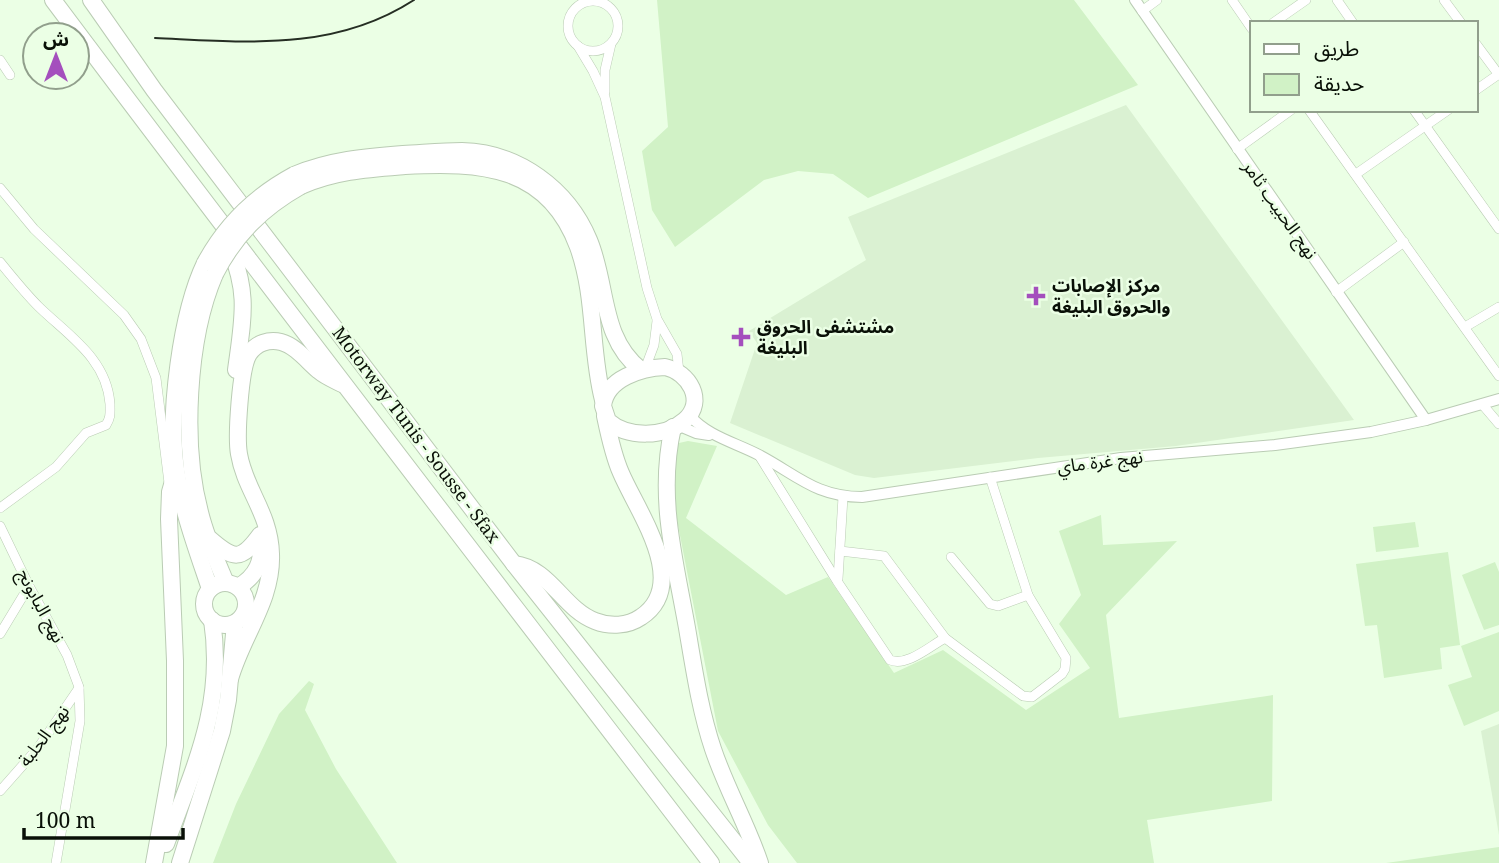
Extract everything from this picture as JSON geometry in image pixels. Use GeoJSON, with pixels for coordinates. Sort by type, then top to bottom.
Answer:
{"type":"FeatureCollection","features":[{"type":"Feature","properties":{"kind":"highway","name":"Motorway Tunis - Sousse - Sfax"},"geometry":{"type":"LineString","coordinates":[[53,0],[218,220],[711,863]]}},
{"type":"Feature","properties":{"kind":"highway","name":"Motorway Tunis - Sousse - Sfax"},"geometry":{"type":"LineString","coordinates":[[91,0],[154,90],[514,564],[751,863]]}},
{"type":"Feature","properties":{"kind":"highway"},"geometry":{"type":"LineString","coordinates":[[298,181],[320,165],[351,158],[449,151],[488,154],[525,168],[558,193],[584,228],[596,258],[612,333],[627,358],[643,370]]}},
{"type":"Feature","properties":{"kind":"highway"},"geometry":{"type":"LineString","coordinates":[[210,589],[185,511],[176,471],[175,426],[180,358],[189,304],[210,269],[229,227],[248,206],[270,189],[359,169],[450,164],[490,169],[532,185],[563,217],[579,250],[591,300],[604,408],[617,463],[643,519],[660,565],[662,583],[657,600],[645,614],[629,623],[602,624],[579,612],[536,571],[514,564]]}},
{"type":"Feature","properties":{"kind":"highway"},"geometry":{"type":"LineString","coordinates":[[159,863],[211,712],[215,650],[212,620],[204,608],[206,595],[220,583],[232,585],[251,578],[259,566],[262,552],[260,536],[234,474],[229,455],[228,426],[244,298],[236,261],[218,220]]}},
{"type":"Feature","properties":{"kind":"highway"},"geometry":{"type":"LineString","coordinates":[[210,269],[190,386],[193,476],[206,536],[232,585],[246,597],[246,609],[240,620],[223,625],[212,620]]}},
{"type":"Feature","properties":{"kind":"highway"},"geometry":{"type":"LineString","coordinates":[[230,679],[237,655],[267,591],[271,574],[269,530],[244,473],[237,442],[246,360],[259,344],[279,342],[292,348],[327,377],[348,387]]}},
{"type":"Feature","properties":{"kind":"highway"},"geometry":{"type":"LineString","coordinates":[[680,423],[652,433],[634,433],[612,425],[604,408],[612,386],[643,370],[665,367],[679,372],[689,382],[694,395],[666,460],[665,502],[701,702],[720,771],[748,829],[760,863]]}},
{"type":"Feature","properties":{"kind":"highway"},"geometry":{"type":"LineString","coordinates":[[154,863],[176,735],[169,519],[170,492],[176,471]]}},
{"type":"Feature","properties":{"kind":"highway"},"geometry":{"type":"LineString","coordinates":[[206,536],[226,553],[238,555],[247,552],[260,536]]}},
{"type":"Feature","properties":{"kind":"highway"},"geometry":{"type":"LineString","coordinates":[[180,863],[222,731],[235,623]]}},
{"type":"Feature","properties":{"kind":"street","name":"نهج الحبيب ثامر"},"geometry":{"type":"LineString","coordinates":[[1135,0],[1426,420]]}},
{"type":"Feature","properties":{"kind":"street"},"geometry":{"type":"LineString","coordinates":[[1142,11],[1157,0]]}},
{"type":"Feature","properties":{"kind":"street"},"geometry":{"type":"LineString","coordinates":[[1232,0],[1250,26]]}},
{"type":"Feature","properties":{"kind":"street"},"geometry":{"type":"LineString","coordinates":[[1276,21],[1306,0]]}},
{"type":"Feature","properties":{"kind":"street"},"geometry":{"type":"LineString","coordinates":[[1336,0],[1352,21]]}},
{"type":"Feature","properties":{"kind":"street"},"geometry":{"type":"LineString","coordinates":[[1444,0],[1460,21]]}},
{"type":"Feature","properties":{"kind":"street"},"geometry":{"type":"LineString","coordinates":[[605,97],[605,70],[611,43],[618,28],[617,19],[607,5],[592,1],[577,7],[569,20],[570,34],[593,71],[605,97],[647,288],[657,319],[677,354],[679,372]]}},
{"type":"Feature","properties":{"kind":"street"},"geometry":{"type":"LineString","coordinates":[[578,46],[595,51],[611,43]]}},
{"type":"Feature","properties":{"kind":"street"},"geometry":{"type":"LineString","coordinates":[[1478,47],[1499,75],[1478,89]]}},
{"type":"Feature","properties":{"kind":"street"},"geometry":{"type":"LineString","coordinates":[[0,60],[10,75]]}},
{"type":"Feature","properties":{"kind":"street"},"geometry":{"type":"LineString","coordinates":[[1237,149],[1288,112]]}},
{"type":"Feature","properties":{"kind":"street"},"geometry":{"type":"LineString","coordinates":[[1310,112],[1499,376]]}},
{"type":"Feature","properties":{"kind":"street"},"geometry":{"type":"LineString","coordinates":[[1415,112],[1499,229]]}},
{"type":"Feature","properties":{"kind":"street"},"geometry":{"type":"LineString","coordinates":[[1356,174],[1445,112]]}},
{"type":"Feature","properties":{"kind":"street"},"geometry":{"type":"LineString","coordinates":[[0,188],[34,229],[124,315],[141,339],[156,378],[170,492]]}},
{"type":"Feature","properties":{"kind":"street"},"geometry":{"type":"LineString","coordinates":[[1336,292],[1404,242]]}},
{"type":"Feature","properties":{"kind":"street"},"geometry":{"type":"LineString","coordinates":[[0,262],[21,289],[94,360],[107,382],[111,414],[106,425],[86,433],[56,467],[0,508]]}},
{"type":"Feature","properties":{"kind":"street"},"geometry":{"type":"LineString","coordinates":[[1465,327],[1499,307]]}},
{"type":"Feature","properties":{"kind":"street"},"geometry":{"type":"LineString","coordinates":[[643,370],[654,345],[657,319]]}},
{"type":"Feature","properties":{"kind":"street","name":"نهج غرة ماي"},"geometry":{"type":"LineString","coordinates":[[680,423],[695,433],[712,435],[759,455],[793,477],[843,497],[862,497],[1121,458],[1275,445],[1371,432],[1426,420],[1499,399]]}},
{"type":"Feature","properties":{"kind":"street"},"geometry":{"type":"LineString","coordinates":[[1482,404],[1499,424]]}},
{"type":"Feature","properties":{"kind":"street"},"geometry":{"type":"LineString","coordinates":[[759,455],[837,581],[891,660],[904,661],[945,638]]}},
{"type":"Feature","properties":{"kind":"street"},"geometry":{"type":"LineString","coordinates":[[839,551],[884,556],[945,638],[1023,696],[1032,696],[1062,674],[1067,664],[1064,653],[1028,595],[990,477]]}},
{"type":"Feature","properties":{"kind":"street"},"geometry":{"type":"LineString","coordinates":[[837,581],[843,497]]}},
{"type":"Feature","properties":{"kind":"street","name":"نهج البابونج"},"geometry":{"type":"LineString","coordinates":[[0,526],[67,655],[79,687]]}},
{"type":"Feature","properties":{"kind":"street"},"geometry":{"type":"LineString","coordinates":[[951,557],[990,604],[998,606],[1028,595]]}},
{"type":"Feature","properties":{"kind":"street"},"geometry":{"type":"LineString","coordinates":[[0,634],[29,586]]}},
{"type":"Feature","properties":{"kind":"street","name":"نهج الحلبة"},"geometry":{"type":"LineString","coordinates":[[0,791],[38,748],[79,687]]}},
{"type":"Feature","properties":{"kind":"street","name":"نهج الحلبة"},"geometry":{"type":"LineString","coordinates":[[56,863],[80,721],[79,687]]}},
{"type":"Feature","properties":{"kind":"street"},"geometry":{"type":"LineString","coordinates":[[62,715],[72,716],[80,721]]}},
{"type":"Feature","properties":{"kind":"shaded area","name":"مركز الإصابات والحروق البليغة"},"geometry":{"type":"Polygon","coordinates":[[[1126,105],[1354,420],[1176,446],[1038,458],[874,478],[855,475],[730,423],[757,343],[749,331],[866,260],[848,217],[1126,105]]]}},
{"type":"Feature","properties":{"kind":"shaded area"},"geometry":{"type":"Polygon","coordinates":[[[1499,724],[1499,835],[1481,731],[1499,724]]]}},
{"type":"Feature","properties":{"kind":"green space"},"geometry":{"type":"Polygon","coordinates":[[[657,0],[1074,0],[1138,85],[868,198],[833,174],[798,171],[764,180],[675,247],[652,210],[642,151],[668,127],[657,0]]]}},
{"type":"Feature","properties":{"kind":"green space"},"geometry":{"type":"Polygon","coordinates":[[[688,441],[717,446],[686,518],[786,595],[828,577],[894,673],[943,650],[1026,710],[1090,668],[1059,624],[1081,595],[1059,531],[1101,515],[1103,545],[1177,541],[1106,615],[1119,718],[1273,695],[1272,801],[1147,820],[1154,863],[797,863],[768,825],[718,731],[677,520],[670,463],[673,451],[679,443],[688,441]]]}},
{"type":"Feature","properties":{"kind":"green space"},"geometry":{"type":"Polygon","coordinates":[[[1415,522],[1419,547],[1376,552],[1373,527],[1415,522]]]}},
{"type":"Feature","properties":{"kind":"green space"},"geometry":{"type":"Polygon","coordinates":[[[1448,552],[1460,645],[1440,648],[1442,669],[1384,678],[1377,625],[1365,626],[1356,564],[1448,552]]]}},
{"type":"Feature","properties":{"kind":"green space"},"geometry":{"type":"Polygon","coordinates":[[[1495,562],[1499,572],[1499,625],[1484,630],[1462,575],[1495,562]]]}},
{"type":"Feature","properties":{"kind":"green space"},"geometry":{"type":"Polygon","coordinates":[[[1499,632],[1499,711],[1464,726],[1448,685],[1472,677],[1461,646],[1499,632]]]}},
{"type":"Feature","properties":{"kind":"green space"},"geometry":{"type":"Polygon","coordinates":[[[309,681],[314,684],[305,710],[336,769],[397,863],[213,863],[236,804],[279,714],[309,681]]]}},
{"type":"Feature","properties":{"kind":"green space"},"geometry":{"type":"Polygon","coordinates":[[[1499,847],[1499,863],[1386,863],[1499,847]]]}},
{"type":"Feature","properties":{"kind":"tram line"},"geometry":{"type":"LineString","coordinates":[[155,38],[256,41],[321,36],[384,17],[414,0]]}},
{"type":"Feature","properties":{"kind":"place","name":"مركز الإصابات والحروق البليغة"},"geometry":{"type":"Point","coordinates":[1036,296]}},
{"type":"Feature","properties":{"kind":"place","name":"مشتشفى الحروق البليغة"},"geometry":{"type":"Point","coordinates":[741,337]}}]}
